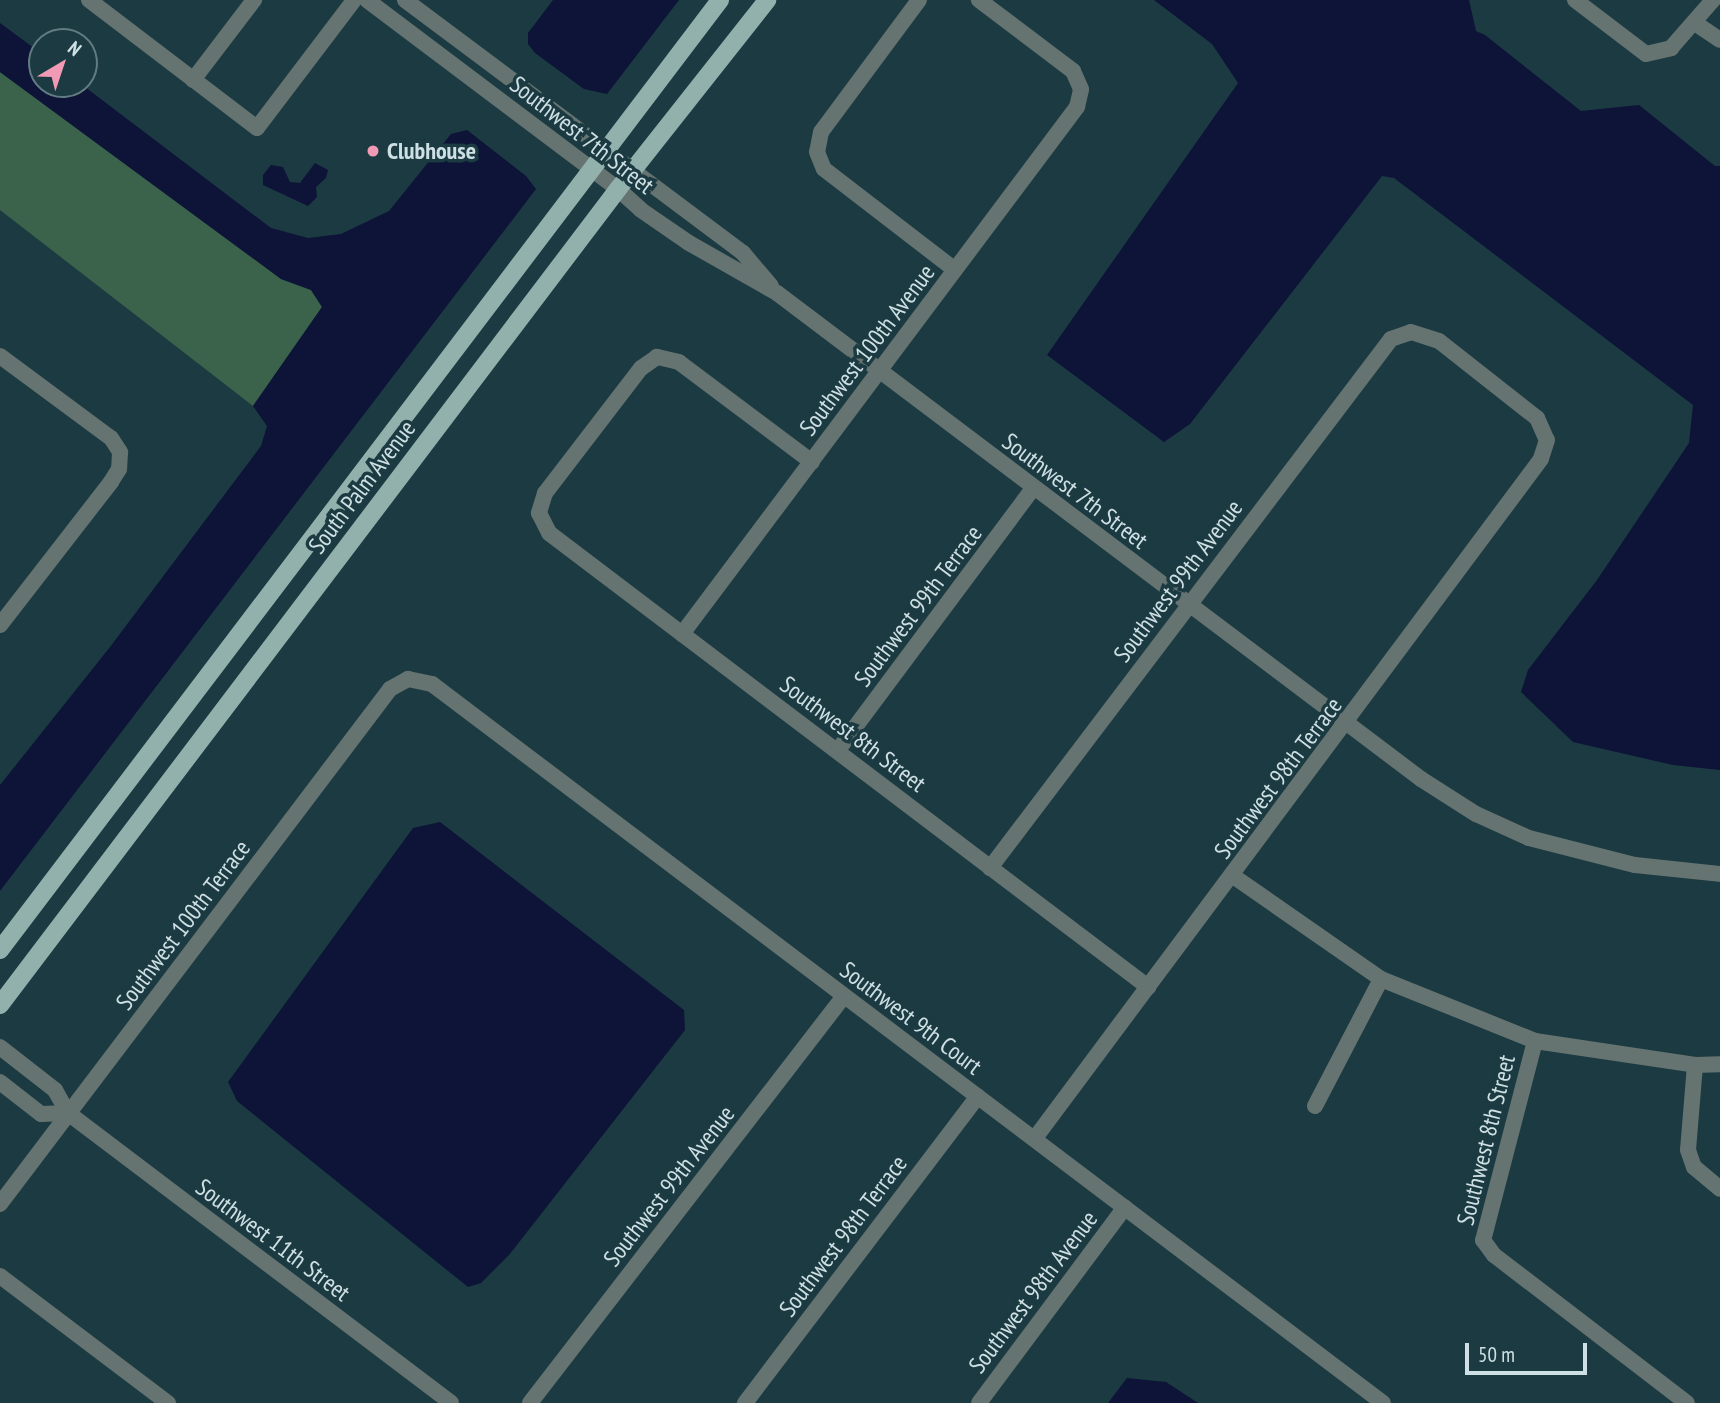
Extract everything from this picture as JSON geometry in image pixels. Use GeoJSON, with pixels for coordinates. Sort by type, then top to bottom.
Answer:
{"type":"FeatureCollection","features":[{"type":"Feature","properties":{"kind":"main road","name":"South Palm Avenue"},"geometry":{"type":"LineString","coordinates":[[0,950],[720,0]]}},
{"type":"Feature","properties":{"kind":"main road","name":"South Palm Avenue"},"geometry":{"type":"LineString","coordinates":[[0,1005],[618,189],[767,0]]}},
{"type":"Feature","properties":{"kind":"street"},"geometry":{"type":"LineString","coordinates":[[89,0],[106,5],[194,80],[257,128],[354,0]]}},
{"type":"Feature","properties":{"kind":"street"},"geometry":{"type":"LineString","coordinates":[[194,80],[254,0]]}},
{"type":"Feature","properties":{"kind":"street","name":"Southwest 7th Street"},"geometry":{"type":"LineString","coordinates":[[367,0],[618,189],[641,210],[689,243],[777,293],[1033,488],[1443,793],[1476,814],[1529,838],[1635,865],[1720,874]]}},
{"type":"Feature","properties":{"kind":"street"},"geometry":{"type":"LineString","coordinates":[[919,0],[821,132],[817,152],[824,169],[954,270]]}},
{"type":"Feature","properties":{"kind":"street","name":"Southwest 100th Avenue"},"geometry":{"type":"LineString","coordinates":[[682,634],[1077,107],[1081,89],[1073,71],[979,0]]}},
{"type":"Feature","properties":{"kind":"street"},"geometry":{"type":"LineString","coordinates":[[1575,0],[1646,54],[1671,48],[1713,0]]}},
{"type":"Feature","properties":{"kind":"street"},"geometry":{"type":"LineString","coordinates":[[401,25],[409,4]]}},
{"type":"Feature","properties":{"kind":"street","name":"Southwest 7th Street"},"geometry":{"type":"LineString","coordinates":[[409,4],[743,253],[777,293]]}},
{"type":"Feature","properties":{"kind":"street"},"geometry":{"type":"LineString","coordinates":[[1695,23],[1720,40]]}},
{"type":"Feature","properties":{"kind":"street"},"geometry":{"type":"LineString","coordinates":[[463,72],[476,54]]}},
{"type":"Feature","properties":{"kind":"street","name":"Southwest 99th Avenue"},"geometry":{"type":"LineString","coordinates":[[990,868],[1391,339],[1411,332],[1439,341],[1537,418],[1547,440]]}},
{"type":"Feature","properties":{"kind":"street"},"geometry":{"type":"LineString","coordinates":[[0,625],[119,470],[120,452],[111,438],[1,358]]}},
{"type":"Feature","properties":{"kind":"street","name":"Southwest 8th Street"},"geometry":{"type":"LineString","coordinates":[[812,462],[679,362],[657,358],[641,368],[545,493],[539,513],[549,533],[1147,987]]}},
{"type":"Feature","properties":{"kind":"street","name":"Southwest 98th Terrace"},"geometry":{"type":"LineString","coordinates":[[1035,1138],[1348,722],[1541,459],[1547,440]]}},
{"type":"Feature","properties":{"kind":"street","name":"Southwest 99th Terrace"},"geometry":{"type":"LineString","coordinates":[[838,750],[1033,488]]}},
{"type":"Feature","properties":{"kind":"street","name":"Southwest 9th Court"},"geometry":{"type":"LineString","coordinates":[[408,679],[432,684],[1383,1403]]}},
{"type":"Feature","properties":{"kind":"street","name":"Southwest 100th Terrace"},"geometry":{"type":"LineString","coordinates":[[0,1204],[390,688],[408,679]]}},
{"type":"Feature","properties":{"kind":"street"},"geometry":{"type":"LineString","coordinates":[[1233,876],[1381,979],[1535,1041],[1695,1065],[1720,1064]]}},
{"type":"Feature","properties":{"kind":"street"},"geometry":{"type":"LineString","coordinates":[[1315,1106],[1381,979]]}},
{"type":"Feature","properties":{"kind":"street","name":"Southwest 99th Avenue"},"geometry":{"type":"LineString","coordinates":[[530,1403],[844,996]]}},
{"type":"Feature","properties":{"kind":"street","name":"Southwest 8th Street"},"geometry":{"type":"LineString","coordinates":[[1535,1041],[1483,1240],[1494,1255],[1688,1403]]}},
{"type":"Feature","properties":{"kind":"street","name":"Southwest 11th Street"},"geometry":{"type":"LineString","coordinates":[[0,1047],[55,1090],[68,1113],[451,1403]]}},
{"type":"Feature","properties":{"kind":"street"},"geometry":{"type":"LineString","coordinates":[[1695,1065],[1688,1150],[1694,1167],[1720,1189]]}},
{"type":"Feature","properties":{"kind":"street"},"geometry":{"type":"LineString","coordinates":[[0,1082],[41,1114],[68,1113]]}},
{"type":"Feature","properties":{"kind":"street","name":"Southwest 98th Terrace"},"geometry":{"type":"LineString","coordinates":[[745,1403],[978,1096]]}},
{"type":"Feature","properties":{"kind":"street","name":"Southwest 98th Avenue"},"geometry":{"type":"LineString","coordinates":[[978,1403],[1125,1208]]}},
{"type":"Feature","properties":{"kind":"street"},"geometry":{"type":"LineString","coordinates":[[0,1276],[168,1403]]}},
{"type":"Feature","properties":{"kind":"green space"},"geometry":{"type":"Polygon","coordinates":[[[0,72],[28,93],[28,98],[35,98],[281,279],[311,290],[322,307],[253,406],[0,210],[0,72]]]}},
{"type":"Feature","properties":{"kind":"shaded area"},"geometry":{"type":"Polygon","coordinates":[[[553,0],[679,0],[607,94],[584,89],[535,53],[528,44],[528,33],[553,0]]]}},
{"type":"Feature","properties":{"kind":"shaded area"},"geometry":{"type":"Polygon","coordinates":[[[1154,0],[1469,0],[1476,31],[1485,35],[1581,111],[1639,105],[1715,166],[1720,166],[1720,770],[1673,765],[1573,742],[1521,692],[1528,670],[1597,580],[1689,443],[1693,405],[1394,178],[1382,176],[1190,424],[1164,442],[1047,355],[1238,83],[1212,44],[1154,0]]]}},
{"type":"Feature","properties":{"kind":"shaded area"},"geometry":{"type":"Polygon","coordinates":[[[0,23],[28,44],[28,93],[0,72],[0,23]]]}},
{"type":"Feature","properties":{"kind":"shaded area"},"geometry":{"type":"Polygon","coordinates":[[[98,97],[271,228],[308,238],[341,234],[389,211],[451,134],[467,130],[526,176],[536,189],[0,891],[0,785],[110,647],[261,446],[267,426],[253,406],[322,307],[311,290],[281,279],[35,98],[98,97]]]}},
{"type":"Feature","properties":{"kind":"shaded area"},"geometry":{"type":"Polygon","coordinates":[[[315,163],[328,170],[326,178],[316,187],[317,197],[308,206],[263,185],[263,175],[271,165],[283,167],[290,182],[300,183],[315,163]]]}},
{"type":"Feature","properties":{"kind":"shaded area"},"geometry":{"type":"Polygon","coordinates":[[[440,822],[684,1010],[685,1030],[509,1255],[481,1283],[468,1287],[237,1101],[228,1082],[413,828],[440,822]]]}},
{"type":"Feature","properties":{"kind":"shaded area"},"geometry":{"type":"Polygon","coordinates":[[[1127,1378],[1166,1382],[1198,1403],[1108,1403],[1127,1378]]]}},
{"type":"Feature","properties":{"kind":"place","name":"Clubhouse"},"geometry":{"type":"Point","coordinates":[373,151]}}]}
